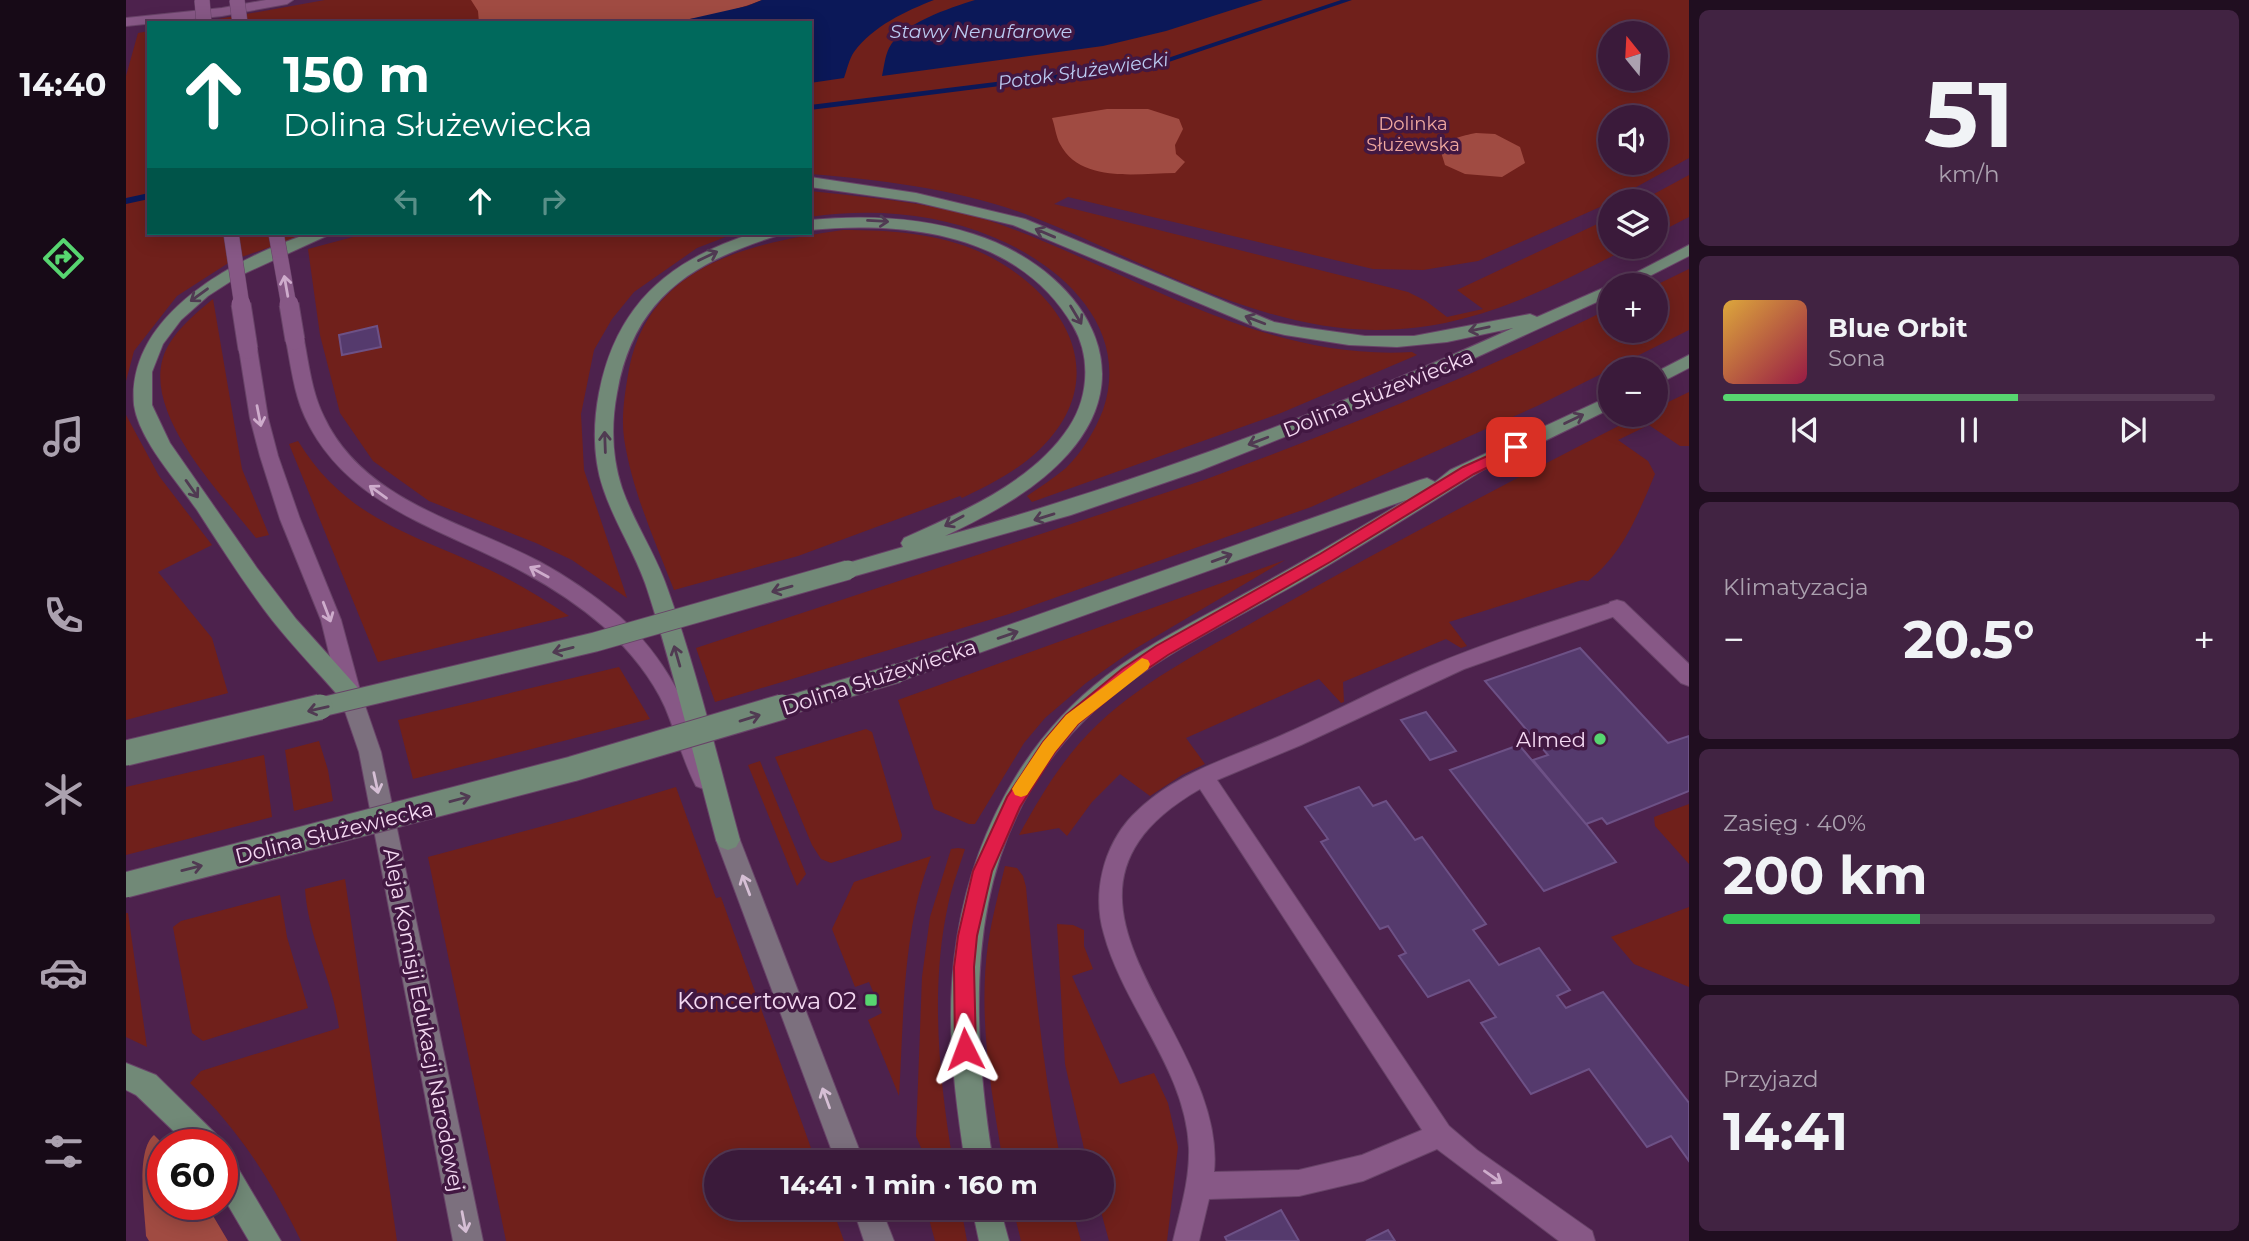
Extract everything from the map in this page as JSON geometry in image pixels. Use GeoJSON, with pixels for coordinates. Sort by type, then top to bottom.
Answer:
{"type":"FeatureCollection","features":[{"type":"Feature","properties":{"kind":"main road"},"geometry":{"type":"LineString","coordinates":[[812,182],[916,196],[978,209],[1019,222],[1269,326],[1310,335],[1398,342],[1428,340],[1570,311]]}},
{"type":"Feature","properties":{"kind":"main road"},"geometry":{"type":"LineString","coordinates":[[812,225],[853,220],[904,223],[952,233],[999,250],[1048,281],[1068,302],[1088,338],[1094,363],[1088,409],[1060,451],[1037,473],[936,532],[848,570]]}},
{"type":"Feature","properties":{"kind":"main road"},"geometry":{"type":"LineString","coordinates":[[320,235],[242,267],[189,301],[166,326],[150,352],[142,394],[146,414],[163,446],[263,592],[350,694]]}},
{"type":"Feature","properties":{"kind":"main road"},"geometry":{"type":"LineString","coordinates":[[764,235],[697,261],[649,297],[628,325],[612,363],[605,414],[607,463],[612,487],[657,586],[729,840],[845,1150]]}},
{"type":"Feature","properties":{"kind":"main road"},"geometry":{"type":"LineString","coordinates":[[1644,273],[1689,250]]}},
{"type":"Feature","properties":{"kind":"main road","name":"Dolina Służewiecka"},"geometry":{"type":"LineString","coordinates":[[126,753],[595,642],[1065,510],[1203,462],[1406,382],[1598,296]]}},
{"type":"Feature","properties":{"kind":"main road"},"geometry":{"type":"LineString","coordinates":[[1668,373],[1689,362]]}},
{"type":"Feature","properties":{"kind":"main road","name":"Dolina Służewiecka"},"geometry":{"type":"LineString","coordinates":[[126,885],[572,769],[898,673],[1468,471],[1598,408]]}},
{"type":"Feature","properties":{"kind":"main road"},"geometry":{"type":"LineString","coordinates":[[977,1150],[971,1118],[964,1026],[967,936],[974,901],[992,845],[1013,802],[1049,747],[1072,719],[1140,666],[1468,471]]}},
{"type":"Feature","properties":{"kind":"main road","name":"Aleja Komisji Edukacji Narodowej"},"geometry":{"type":"LineString","coordinates":[[350,694],[370,752],[468,1241]]}},
{"type":"Feature","properties":{"kind":"main road"},"geometry":{"type":"LineString","coordinates":[[126,1076],[146,1085],[191,1129]]}},
{"type":"Feature","properties":{"kind":"main road"},"geometry":{"type":"LineString","coordinates":[[238,1195],[265,1241]]}},
{"type":"Feature","properties":{"kind":"main road"},"geometry":{"type":"LineString","coordinates":[[871,1220],[879,1241]]}},
{"type":"Feature","properties":{"kind":"main road"},"geometry":{"type":"LineString","coordinates":[[989,1220],[994,1241]]}},
{"type":"Feature","properties":{"kind":"street"},"geometry":{"type":"LineString","coordinates":[[202,0],[204,21]]}},
{"type":"Feature","properties":{"kind":"street"},"geometry":{"type":"LineString","coordinates":[[237,0],[240,21]]}},
{"type":"Feature","properties":{"kind":"street"},"geometry":{"type":"LineString","coordinates":[[126,22],[222,12],[287,0]]}},
{"type":"Feature","properties":{"kind":"street","name":"Aleja Komisji Edukacji Narodowej"},"geometry":{"type":"LineString","coordinates":[[230,235],[259,418],[289,519],[331,620],[350,694]]}},
{"type":"Feature","properties":{"kind":"street"},"geometry":{"type":"LineString","coordinates":[[276,235],[295,340],[313,413],[337,454],[355,474],[377,492],[415,516],[531,567],[568,588],[628,639],[652,665],[673,703],[729,840]]}},
{"type":"Feature","properties":{"kind":"street"},"geometry":{"type":"LineString","coordinates":[[1617,608],[1689,677]]}},
{"type":"Feature","properties":{"kind":"lane"},"geometry":{"type":"LineString","coordinates":[[1186,1241],[1203,1148],[1197,1112],[1125,962],[1114,933],[1110,906],[1116,857],[1138,825],[1161,803],[1204,778],[1457,663],[1617,608]]}},
{"type":"Feature","properties":{"kind":"lane"},"geometry":{"type":"LineString","coordinates":[[1204,778],[1440,1135],[1468,1159],[1582,1241]]}},
{"type":"Feature","properties":{"kind":"lane"},"geometry":{"type":"LineString","coordinates":[[1197,1186],[1298,1183],[1363,1167],[1440,1135]]}},
{"type":"Feature","properties":{"kind":"green space","name":"Dolinka Służewska"},"geometry":{"type":"Polygon","coordinates":[[[325,0],[1689,0],[1689,158],[1668,170],[1668,105],[1598,105],[1598,175],[1658,175],[1633,189],[1598,189],[1598,208],[1478,261],[1423,270],[1373,269],[1068,197],[1054,204],[1408,292],[1426,301],[1447,317],[1483,309],[1457,290],[1598,224],[1598,259],[1606,259],[1539,292],[1477,315],[1445,323],[1377,330],[1333,327],[1289,319],[1201,290],[1033,217],[979,200],[923,188],[812,174],[812,21],[207,21],[325,0]]]}},
{"type":"Feature","properties":{"kind":"green space"},"geometry":{"type":"Polygon","coordinates":[[[147,31],[147,235],[305,235],[233,260],[177,296],[134,351],[126,381],[126,76],[138,33],[147,31]]]}},
{"type":"Feature","properties":{"kind":"green space"},"geometry":{"type":"Polygon","coordinates":[[[1689,175],[1689,217],[1668,228],[1668,189],[1663,189],[1689,175]]]}},
{"type":"Feature","properties":{"kind":"green space"},"geometry":{"type":"Polygon","coordinates":[[[812,191],[906,202],[953,211],[999,224],[1050,244],[1200,310],[1251,328],[1303,343],[1356,351],[1412,352],[1417,355],[1281,413],[1032,502],[1027,496],[1072,462],[1088,441],[1103,410],[1109,380],[1107,352],[1099,327],[1084,303],[1066,282],[1043,264],[1019,249],[971,229],[949,222],[903,215],[833,214],[812,217],[812,191]]]}},
{"type":"Feature","properties":{"kind":"green space"},"geometry":{"type":"Polygon","coordinates":[[[843,230],[913,234],[964,246],[1009,268],[1035,288],[1055,312],[1070,337],[1076,364],[1074,393],[1062,422],[1039,450],[1021,465],[962,498],[960,496],[798,556],[674,590],[638,496],[624,438],[626,386],[640,333],[658,304],[682,282],[709,265],[740,252],[812,234],[843,230]]]}},
{"type":"Feature","properties":{"kind":"green space"},"geometry":{"type":"Polygon","coordinates":[[[360,235],[731,235],[697,248],[634,292],[612,319],[594,350],[581,414],[584,470],[627,598],[572,560],[429,501],[373,461],[340,413],[320,335],[308,249],[360,235]]]}},
{"type":"Feature","properties":{"kind":"green space"},"geometry":{"type":"Polygon","coordinates":[[[1689,269],[1689,330],[1668,340],[1668,279],[1689,269]]]}},
{"type":"Feature","properties":{"kind":"green space"},"geometry":{"type":"Polygon","coordinates":[[[213,299],[242,469],[269,535],[256,538],[186,448],[162,395],[161,370],[168,346],[183,326],[213,299]]]}},
{"type":"Feature","properties":{"kind":"green space"},"geometry":{"type":"Polygon","coordinates":[[[1598,314],[1598,343],[1663,343],[1635,357],[1598,357],[1598,376],[1537,406],[1311,507],[1009,614],[715,702],[696,648],[1204,480],[1410,400],[1598,314]]]}},
{"type":"Feature","properties":{"kind":"green space"},"geometry":{"type":"Polygon","coordinates":[[[1689,392],[1689,446],[1680,446],[1652,427],[1668,427],[1668,402],[1689,392]]]}},
{"type":"Feature","properties":{"kind":"green space"},"geometry":{"type":"Polygon","coordinates":[[[126,415],[159,476],[212,545],[158,572],[212,638],[228,693],[126,720],[126,415]]]}},
{"type":"Feature","properties":{"kind":"green space"},"geometry":{"type":"Polygon","coordinates":[[[1617,427],[1645,427],[1618,440],[1648,461],[1655,474],[1636,518],[1620,546],[1611,559],[1588,581],[1582,580],[1449,622],[1467,646],[1461,648],[1446,639],[1343,682],[1344,702],[1341,703],[1319,679],[1186,738],[1205,764],[1150,796],[1120,774],[1092,802],[1067,836],[1059,828],[1019,835],[1054,776],[1074,749],[1098,724],[1138,691],[1317,586],[1617,427]]]}},
{"type":"Feature","properties":{"kind":"green space"},"geometry":{"type":"Polygon","coordinates":[[[298,441],[318,469],[363,509],[414,537],[509,580],[569,616],[378,662],[289,444],[298,441]]]}},
{"type":"Feature","properties":{"kind":"green space"},"geometry":{"type":"Polygon","coordinates":[[[1285,560],[1133,650],[1086,683],[1045,718],[1024,743],[975,824],[934,809],[898,700],[1285,560]]]}},
{"type":"Feature","properties":{"kind":"green space"},"geometry":{"type":"Polygon","coordinates":[[[619,667],[650,719],[413,779],[398,720],[619,667]]]}},
{"type":"Feature","properties":{"kind":"green space"},"geometry":{"type":"Polygon","coordinates":[[[866,729],[872,732],[902,835],[901,840],[831,863],[821,859],[812,845],[775,757],[866,729]]]}},
{"type":"Feature","properties":{"kind":"green space"},"geometry":{"type":"Polygon","coordinates":[[[319,741],[328,770],[333,801],[294,811],[285,750],[319,741]]]}},
{"type":"Feature","properties":{"kind":"green space"},"geometry":{"type":"Polygon","coordinates":[[[264,755],[272,817],[126,855],[126,787],[264,755]]]}},
{"type":"Feature","properties":{"kind":"green space"},"geometry":{"type":"Polygon","coordinates":[[[760,761],[806,874],[797,886],[748,765],[760,761]]]}},
{"type":"Feature","properties":{"kind":"green space"},"geometry":{"type":"Polygon","coordinates":[[[676,787],[716,898],[721,897],[812,1150],[704,1150],[704,1220],[836,1220],[844,1241],[506,1241],[428,857],[676,787]]]}},
{"type":"Feature","properties":{"kind":"green space"},"geometry":{"type":"Polygon","coordinates":[[[1689,804],[1689,864],[1655,826],[1654,817],[1689,804]]]}},
{"type":"Feature","properties":{"kind":"green space"},"geometry":{"type":"Polygon","coordinates":[[[951,849],[965,849],[948,905],[939,968],[938,1034],[951,1150],[922,1150],[916,1136],[922,977],[930,917],[951,849]]]}},
{"type":"Feature","properties":{"kind":"green space"},"geometry":{"type":"Polygon","coordinates":[[[931,856],[914,914],[909,944],[899,1096],[868,1020],[882,1013],[869,982],[855,987],[832,929],[854,882],[931,856]]]}},
{"type":"Feature","properties":{"kind":"green space"},"geometry":{"type":"Polygon","coordinates":[[[1005,866],[1017,868],[1026,887],[1040,1025],[1059,1150],[1001,1150],[990,1081],[984,999],[988,944],[1005,866]]]}},
{"type":"Feature","properties":{"kind":"green space"},"geometry":{"type":"Polygon","coordinates":[[[345,879],[397,1241],[301,1241],[278,1198],[238,1137],[238,1129],[232,1129],[190,1083],[201,1071],[339,1028],[332,993],[311,924],[305,889],[345,879]]]}},
{"type":"Feature","properties":{"kind":"green space"},"geometry":{"type":"Polygon","coordinates":[[[280,895],[287,937],[308,1008],[203,1041],[192,1033],[173,927],[181,921],[280,895]]]}},
{"type":"Feature","properties":{"kind":"green space"},"geometry":{"type":"Polygon","coordinates":[[[1689,907],[1689,987],[1634,964],[1611,937],[1689,907]]]}},
{"type":"Feature","properties":{"kind":"green space"},"geometry":{"type":"Polygon","coordinates":[[[128,913],[147,1047],[126,1037],[128,913]]]}},
{"type":"Feature","properties":{"kind":"green space"},"geometry":{"type":"Polygon","coordinates":[[[1057,924],[1073,925],[1084,930],[1084,946],[1093,969],[1072,976],[1120,1084],[1154,1073],[1168,1103],[1178,1147],[1167,1241],[1109,1241],[1103,1220],[1114,1220],[1114,1150],[1084,1150],[1065,1064],[1057,924]]]}},
{"type":"Feature","properties":{"kind":"green space"},"geometry":{"type":"Polygon","coordinates":[[[929,1220],[963,1220],[967,1241],[935,1241],[929,1220]]]}},
{"type":"Feature","properties":{"kind":"green space"},"geometry":{"type":"Polygon","coordinates":[[[1016,1220],[1075,1220],[1081,1241],[1021,1241],[1016,1220]]]}},
{"type":"Feature","properties":{"kind":"shaded area"},"geometry":{"type":"Polygon","coordinates":[[[471,0],[762,0],[729,11],[673,21],[479,21],[478,11],[471,0]]]}},
{"type":"Feature","properties":{"kind":"shaded area"},"geometry":{"type":"Polygon","coordinates":[[[1107,109],[1148,109],[1179,119],[1183,129],[1175,145],[1176,154],[1185,162],[1175,173],[1112,174],[1096,171],[1069,157],[1057,138],[1052,118],[1107,109]]]}},
{"type":"Feature","properties":{"kind":"shaded area"},"geometry":{"type":"Polygon","coordinates":[[[1476,133],[1495,134],[1520,147],[1525,163],[1502,177],[1465,174],[1445,165],[1441,152],[1444,147],[1456,138],[1476,133]]]}},
{"type":"Feature","properties":{"kind":"shaded area"},"geometry":{"type":"Polygon","coordinates":[[[147,1147],[147,1220],[216,1220],[228,1241],[149,1241],[146,1236],[143,1198],[147,1147]]]}},
{"type":"Feature","properties":{"kind":"water","name":"Stawy Nenufarowe"},"geometry":{"type":"Polygon","coordinates":[[[762,0],[934,0],[901,14],[871,34],[852,55],[844,78],[812,83],[812,21],[681,21],[762,0]]]}},
{"type":"Feature","properties":{"kind":"water","name":"Stawy Nenufarowe"},"geometry":{"type":"Polygon","coordinates":[[[975,0],[1263,0],[1166,31],[1103,46],[882,76],[889,48],[904,31],[953,7],[975,0]]]}},
{"type":"Feature","properties":{"kind":"building"},"geometry":{"type":"Polygon","coordinates":[[[377,326],[381,347],[342,355],[339,335],[377,326]]]}},
{"type":"Feature","properties":{"kind":"building","name":"Almed"},"geometry":{"type":"Polygon","coordinates":[[[1580,648],[1668,743],[1689,736],[1689,791],[1607,824],[1602,818],[1586,824],[1533,760],[1548,755],[1485,681],[1580,648]]]}},
{"type":"Feature","properties":{"kind":"building"},"geometry":{"type":"Polygon","coordinates":[[[1426,712],[1456,751],[1430,760],[1401,720],[1426,712]]]}},
{"type":"Feature","properties":{"kind":"building"},"geometry":{"type":"Polygon","coordinates":[[[1519,745],[1616,862],[1544,891],[1450,770],[1519,745]]]}},
{"type":"Feature","properties":{"kind":"building"},"geometry":{"type":"Polygon","coordinates":[[[1359,787],[1373,806],[1386,801],[1415,840],[1422,837],[1486,924],[1473,930],[1499,965],[1539,948],[1570,990],[1557,996],[1566,1008],[1603,992],[1689,1103],[1689,1161],[1671,1136],[1647,1147],[1589,1069],[1531,1094],[1481,1023],[1496,1017],[1469,980],[1428,997],[1399,956],[1406,953],[1388,926],[1380,929],[1321,842],[1328,839],[1305,807],[1359,787]]]}},
{"type":"Feature","properties":{"kind":"building"},"geometry":{"type":"Polygon","coordinates":[[[1281,1210],[1299,1241],[1227,1241],[1225,1237],[1281,1210]]]}},
{"type":"Feature","properties":{"kind":"building"},"geometry":{"type":"Polygon","coordinates":[[[1388,1230],[1395,1241],[1366,1241],[1388,1230]]]}},
{"type":"Feature","properties":{"kind":"waterway","name":"Potok Służewiecki"},"geometry":{"type":"LineString","coordinates":[[812,108],[1157,64],[1348,0]]}},
{"type":"Feature","properties":{"kind":"waterway","name":"Potok Służewiecki"},"geometry":{"type":"LineString","coordinates":[[126,201],[147,196]]}},
{"type":"Feature","properties":{"kind":"slow traffic"},"geometry":{"type":"LineString","coordinates":[[1021,789],[1049,747],[1072,719],[1142,664]]}},
{"type":"Feature","properties":{"kind":"place","name":"Almed"},"geometry":{"type":"Point","coordinates":[1600,739]}},
{"type":"Feature","properties":{"kind":"place","name":"Koncertowa 02"},"geometry":{"type":"Point","coordinates":[871,1000]}},
{"type":"Feature","properties":{"kind":"route"},"geometry":{"type":"LineString","coordinates":[[965,1049],[964,967],[967,936],[982,871],[1013,802],[1049,747],[1072,719],[1128,673],[1162,651],[1325,558],[1468,471],[1516,447]]}}]}
